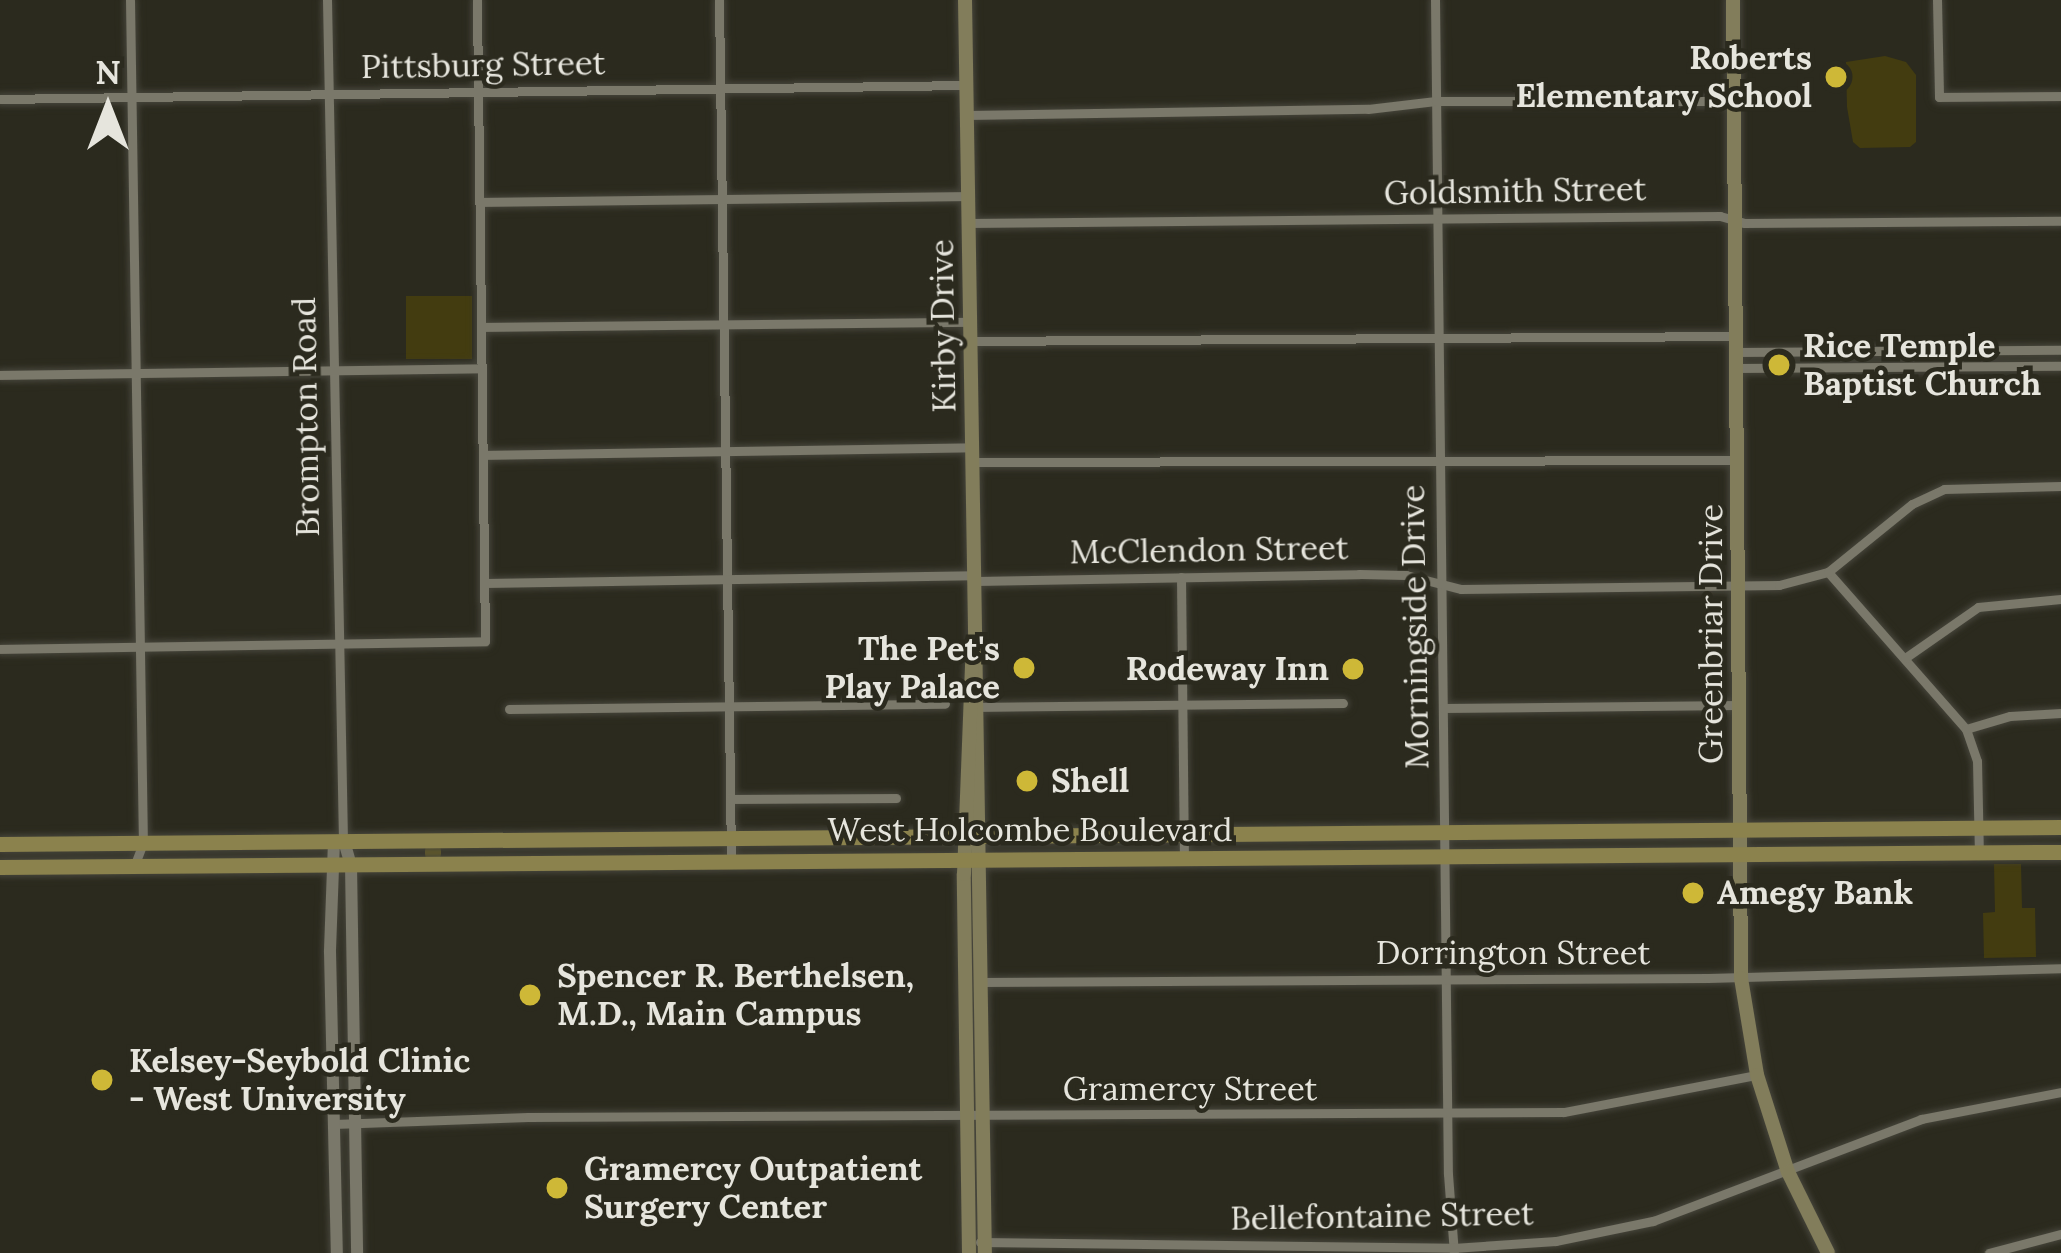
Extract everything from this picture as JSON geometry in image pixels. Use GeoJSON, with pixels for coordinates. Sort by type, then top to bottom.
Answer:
{"type":"FeatureCollection","features":[{"type":"Feature","properties":{"kind":"main road","name":"Kirby Drive"},"geometry":{"type":"LineString","coordinates":[[965,0],[975,707],[965,982],[969,1248]]}},
{"type":"Feature","properties":{"kind":"main road","name":"Greenbriar Drive"},"geometry":{"type":"LineString","coordinates":[[1732,0],[1741,978],[1757,1075],[1788,1172],[1828,1253]]}},
{"type":"Feature","properties":{"kind":"main road","name":"West Holcombe Boulevard"},"geometry":{"type":"LineString","coordinates":[[0,844],[2061,827]]}},
{"type":"Feature","properties":{"kind":"main road"},"geometry":{"type":"LineString","coordinates":[[1849,854],[1851,842],[1873,838],[1878,829]]}},
{"type":"Feature","properties":{"kind":"main road","name":"West Holcombe Boulevard"},"geometry":{"type":"LineString","coordinates":[[0,868],[2061,852]]}},
{"type":"Feature","properties":{"kind":"main road","name":"Kirby Drive"},"geometry":{"type":"LineString","coordinates":[[973,860],[982,982],[985,1248]]}},
{"type":"Feature","properties":{"kind":"street"},"geometry":{"type":"LineString","coordinates":[[130,0],[142,843],[134,867]]}},
{"type":"Feature","properties":{"kind":"street","name":"Brompton Road"},"geometry":{"type":"LineString","coordinates":[[327,0],[339,838],[329,866],[337,1253]]}},
{"type":"Feature","properties":{"kind":"street"},"geometry":{"type":"LineString","coordinates":[[0,649],[485,641],[477,0]]}},
{"type":"Feature","properties":{"kind":"street"},"geometry":{"type":"LineString","coordinates":[[718,0],[731,862]]}},
{"type":"Feature","properties":{"kind":"street","name":"Morningside Drive"},"geometry":{"type":"LineString","coordinates":[[1435,0],[1453,1251]]}},
{"type":"Feature","properties":{"kind":"street"},"geometry":{"type":"LineString","coordinates":[[1937,0],[1939,97],[2061,96]]}},
{"type":"Feature","properties":{"kind":"street","name":"Pittsburg Street"},"geometry":{"type":"LineString","coordinates":[[0,99],[966,85]]}},
{"type":"Feature","properties":{"kind":"street"},"geometry":{"type":"LineString","coordinates":[[967,115],[1368,109],[1436,101],[1733,101]]}},
{"type":"Feature","properties":{"kind":"street"},"geometry":{"type":"LineString","coordinates":[[480,202],[968,196]]}},
{"type":"Feature","properties":{"kind":"street","name":"Goldsmith Street"},"geometry":{"type":"LineString","coordinates":[[968,224],[1436,219],[2061,221]]}},
{"type":"Feature","properties":{"kind":"street"},"geometry":{"type":"LineString","coordinates":[[482,327],[970,322]]}},
{"type":"Feature","properties":{"kind":"street"},"geometry":{"type":"LineString","coordinates":[[970,341],[1736,335]]}},
{"type":"Feature","properties":{"kind":"street"},"geometry":{"type":"LineString","coordinates":[[1736,360],[2061,350]]}},
{"type":"Feature","properties":{"kind":"street"},"geometry":{"type":"LineString","coordinates":[[1736,360],[2061,366]]}},
{"type":"Feature","properties":{"kind":"street"},"geometry":{"type":"LineString","coordinates":[[0,375],[482,368]]}},
{"type":"Feature","properties":{"kind":"street"},"geometry":{"type":"LineString","coordinates":[[483,455],[725,452],[1440,463],[1737,460]]}},
{"type":"Feature","properties":{"kind":"street","name":"McClendon Street"},"geometry":{"type":"LineString","coordinates":[[485,583],[1386,574],[1442,585],[1793,584],[1828,572],[1912,504],[1944,489],[2061,486]]}},
{"type":"Feature","properties":{"kind":"street"},"geometry":{"type":"LineString","coordinates":[[1828,572],[1966,729],[1976,760],[1979,853]]}},
{"type":"Feature","properties":{"kind":"street"},"geometry":{"type":"LineString","coordinates":[[1181,577],[1184,859]]}},
{"type":"Feature","properties":{"kind":"street"},"geometry":{"type":"LineString","coordinates":[[1905,658],[1978,607],[2061,599]]}},
{"type":"Feature","properties":{"kind":"street"},"geometry":{"type":"LineString","coordinates":[[975,707],[1343,703]]}},
{"type":"Feature","properties":{"kind":"street"},"geometry":{"type":"LineString","coordinates":[[509,709],[945,704]]}},
{"type":"Feature","properties":{"kind":"street"},"geometry":{"type":"LineString","coordinates":[[1443,708],[1738,705]]}},
{"type":"Feature","properties":{"kind":"street"},"geometry":{"type":"LineString","coordinates":[[1966,729],[2010,716],[2061,713]]}},
{"type":"Feature","properties":{"kind":"street"},"geometry":{"type":"LineString","coordinates":[[731,800],[896,798]]}},
{"type":"Feature","properties":{"kind":"street","name":"Brompton Road"},"geometry":{"type":"LineString","coordinates":[[339,838],[351,865],[357,1253]]}},
{"type":"Feature","properties":{"kind":"street","name":"Dorrington Street"},"geometry":{"type":"LineString","coordinates":[[965,982],[1741,978],[2061,968]]}},
{"type":"Feature","properties":{"kind":"street"},"geometry":{"type":"LineString","coordinates":[[331,1016],[354,1016]]}},
{"type":"Feature","properties":{"kind":"street","name":"Gramercy Street"},"geometry":{"type":"LineString","coordinates":[[334,1124],[619,1117],[1564,1112],[1757,1075]]}},
{"type":"Feature","properties":{"kind":"street","name":"Bellefontaine Street"},"geometry":{"type":"LineString","coordinates":[[969,1248],[1453,1251],[1604,1233],[1788,1172],[1921,1119],[2061,1092]]}},
{"type":"Feature","properties":{"kind":"street"},"geometry":{"type":"LineString","coordinates":[[1989,1253],[2061,1234]]}},
{"type":"Feature","properties":{"kind":"shaded area"},"geometry":{"type":"Polygon","coordinates":[[[1885,56],[1906,62],[1916,75],[1916,142],[1910,147],[1860,148],[1853,142],[1847,107],[1846,62],[1885,56]]]}},
{"type":"Feature","properties":{"kind":"shaded area"},"geometry":{"type":"Polygon","coordinates":[[[406,296],[472,296],[472,359],[406,359],[406,296]]]}},
{"type":"Feature","properties":{"kind":"shaded area"},"geometry":{"type":"Polygon","coordinates":[[[1994,864],[2021,864],[2022,908],[2035,908],[2036,957],[1984,958],[1983,913],[1995,912],[1994,864]]]}},
{"type":"Feature","properties":{"kind":"place","name":"Roberts Elementary School"},"geometry":{"type":"Point","coordinates":[1836,77]}},
{"type":"Feature","properties":{"kind":"place","name":"Rice Temple Baptist Church"},"geometry":{"type":"Point","coordinates":[1779,365]}},
{"type":"Feature","properties":{"kind":"place","name":"The Pet's Play Palace"},"geometry":{"type":"Point","coordinates":[1024,668]}},
{"type":"Feature","properties":{"kind":"place","name":"Rodeway Inn"},"geometry":{"type":"Point","coordinates":[1353,669]}},
{"type":"Feature","properties":{"kind":"place","name":"Shell"},"geometry":{"type":"Point","coordinates":[1027,781]}},
{"type":"Feature","properties":{"kind":"place","name":"Amegy Bank"},"geometry":{"type":"Point","coordinates":[1693,893]}},
{"type":"Feature","properties":{"kind":"place","name":"Spencer R. Berthelsen, M.D., Main Campus"},"geometry":{"type":"Point","coordinates":[530,995]}},
{"type":"Feature","properties":{"kind":"place","name":"Kelsey-Seybold Clinic - West University"},"geometry":{"type":"Point","coordinates":[102,1080]}},
{"type":"Feature","properties":{"kind":"place","name":"Gramercy Outpatient Surgery Center"},"geometry":{"type":"Point","coordinates":[557,1188]}}]}
